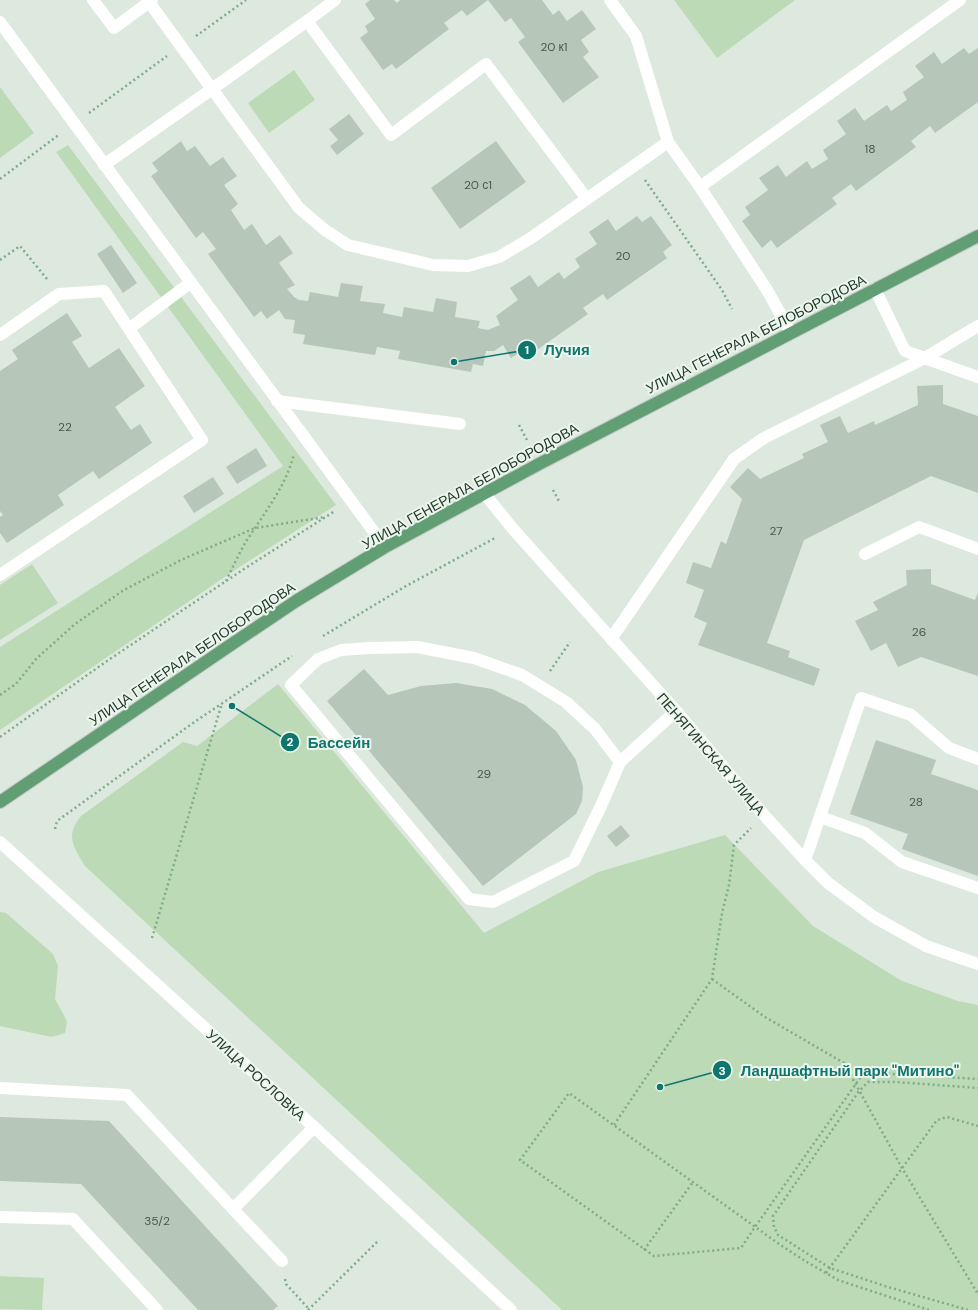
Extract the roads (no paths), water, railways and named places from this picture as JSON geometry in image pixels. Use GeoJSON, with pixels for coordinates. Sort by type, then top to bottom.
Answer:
{"type":"FeatureCollection","features":[{"type":"Feature","properties":{"kind":"main road","name":"УЛИЦА ГЕНЕРАЛА БЕЛОБОРОДОВА"},"geometry":{"type":"LineString","coordinates":[[0,802],[296,601],[385,548],[484,493],[978,236]]}},
{"type":"Feature","properties":{"kind":"street"},"geometry":{"type":"LineString","coordinates":[[93,0],[114,28],[151,1],[181,46],[299,208],[325,230],[348,245],[433,265],[468,266],[499,257],[531,238],[668,142]]}},
{"type":"Feature","properties":{"kind":"street"},"geometry":{"type":"LineString","coordinates":[[104,165],[335,0]]}},
{"type":"Feature","properties":{"kind":"street"},"geometry":{"type":"LineString","coordinates":[[610,0],[636,36],[668,142],[700,187],[767,290],[791,333]]}},
{"type":"Feature","properties":{"kind":"street"},"geometry":{"type":"LineString","coordinates":[[700,187],[960,0]]}},
{"type":"Feature","properties":{"kind":"street"},"geometry":{"type":"LineString","coordinates":[[307,21],[391,135],[486,64],[587,199]]}},
{"type":"Feature","properties":{"kind":"street"},"geometry":{"type":"LineString","coordinates":[[0,22],[385,548]]}},
{"type":"Feature","properties":{"kind":"street"},"geometry":{"type":"LineString","coordinates":[[130,328],[190,283]]}},
{"type":"Feature","properties":{"kind":"street"},"geometry":{"type":"LineString","coordinates":[[876,289],[905,351],[978,377]]}},
{"type":"Feature","properties":{"kind":"street"},"geometry":{"type":"LineString","coordinates":[[0,334],[59,294],[104,291],[130,328],[202,440],[0,575]]}},
{"type":"Feature","properties":{"kind":"street"},"geometry":{"type":"LineString","coordinates":[[610,639],[734,459],[764,438],[925,358],[978,326]]}},
{"type":"Feature","properties":{"kind":"street"},"geometry":{"type":"LineString","coordinates":[[277,401],[460,424]]}},
{"type":"Feature","properties":{"kind":"street","name":"ПЕНЯГИНСКАЯ УЛИЦА"},"geometry":{"type":"LineString","coordinates":[[484,493],[513,529],[610,639],[676,711],[805,860],[828,883],[874,917],[926,946],[978,964]]}},
{"type":"Feature","properties":{"kind":"street"},"geometry":{"type":"LineString","coordinates":[[865,554],[919,527],[978,548]]}},
{"type":"Feature","properties":{"kind":"street"},"geometry":{"type":"LineString","coordinates":[[620,762],[595,729],[566,702],[522,675],[474,658],[417,647],[341,650],[318,659],[291,685],[469,899],[493,902],[574,860],[601,806],[620,762],[676,711]]}},
{"type":"Feature","properties":{"kind":"street"},"geometry":{"type":"LineString","coordinates":[[805,860],[861,698],[911,715],[949,748],[978,759]]}},
{"type":"Feature","properties":{"kind":"street"},"geometry":{"type":"LineString","coordinates":[[820,817],[866,833],[902,862],[978,888]]}},
{"type":"Feature","properties":{"kind":"street","name":"УЛИЦА РОСЛОВКА"},"geometry":{"type":"LineString","coordinates":[[0,842],[314,1127],[511,1310]]}},
{"type":"Feature","properties":{"kind":"street"},"geometry":{"type":"LineString","coordinates":[[0,1088],[127,1095],[282,1261]]}},
{"type":"Feature","properties":{"kind":"street"},"geometry":{"type":"LineString","coordinates":[[233,1209],[314,1127]]}},
{"type":"Feature","properties":{"kind":"street"},"geometry":{"type":"LineString","coordinates":[[0,1216],[73,1219],[157,1310]]}},
{"type":"Feature","properties":{"kind":"place","name":"Лучия"},"geometry":{"type":"Point","coordinates":[454,362]}},
{"type":"Feature","properties":{"kind":"place","name":"Бассейн"},"geometry":{"type":"Point","coordinates":[232,706]}},
{"type":"Feature","properties":{"kind":"place","name":"Ландшафтный парк \"Митино\""},"geometry":{"type":"Point","coordinates":[660,1087]}}]}
